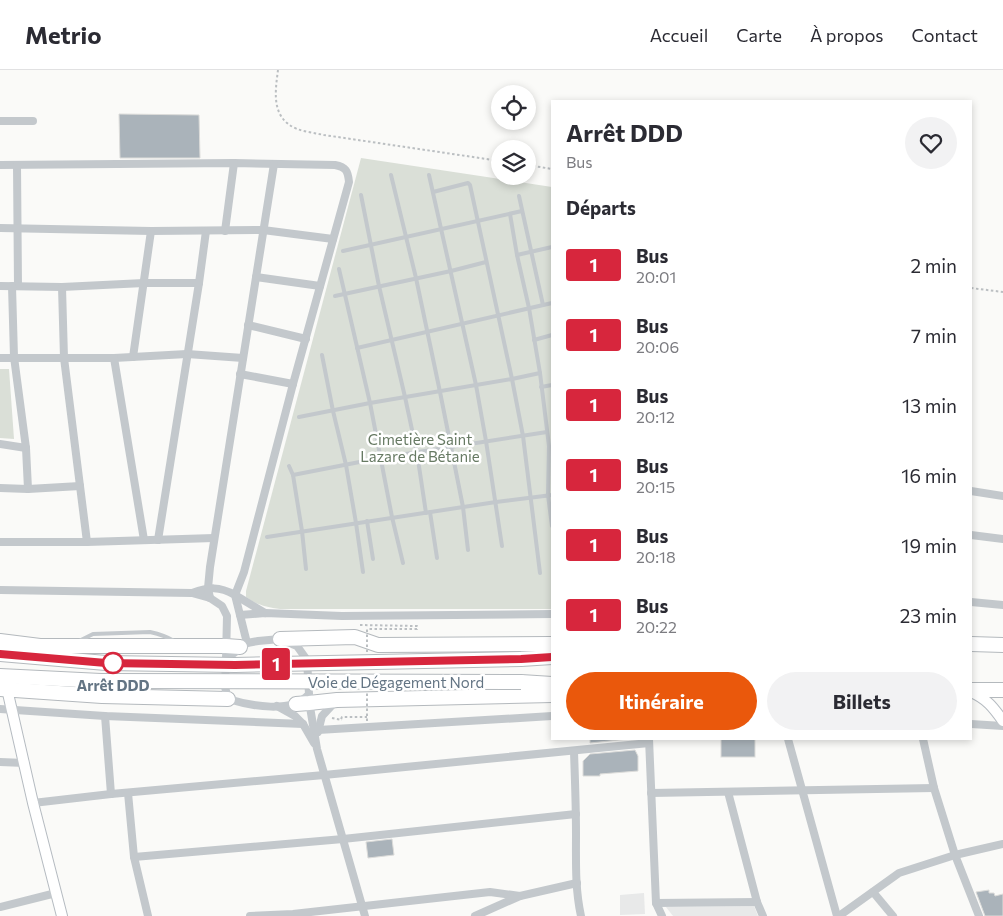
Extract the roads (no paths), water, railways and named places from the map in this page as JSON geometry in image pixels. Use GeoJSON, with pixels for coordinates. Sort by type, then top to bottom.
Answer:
{"type":"FeatureCollection","features":[{"type":"Feature","properties":{"kind":"highway"},"geometry":{"type":"LineString","coordinates":[[280,639],[354,637],[378,645],[551,644]]}},
{"type":"Feature","properties":{"kind":"highway"},"geometry":{"type":"LineString","coordinates":[[0,642],[40,646],[182,646],[235,649]]}},
{"type":"Feature","properties":{"kind":"highway"},"geometry":{"type":"LineString","coordinates":[[972,644],[1003,645]]}},
{"type":"Feature","properties":{"kind":"highway","name":"Voie de Dégagement Nord"},"geometry":{"type":"LineString","coordinates":[[0,654],[106,663],[235,665],[551,657]]}},
{"type":"Feature","properties":{"kind":"highway","name":"Voie de Dégagement Nord"},"geometry":{"type":"LineString","coordinates":[[0,676],[100,682],[521,682],[551,684]]}},
{"type":"Feature","properties":{"kind":"highway"},"geometry":{"type":"LineString","coordinates":[[4,689],[102,696],[228,699]]}},
{"type":"Feature","properties":{"kind":"highway"},"geometry":{"type":"LineString","coordinates":[[972,691],[1003,690]]}},
{"type":"Feature","properties":{"kind":"highway"},"geometry":{"type":"LineString","coordinates":[[305,700],[551,695]]}},
{"type":"Feature","properties":{"kind":"street"},"geometry":{"type":"LineString","coordinates":[[0,121],[34,121]]}},
{"type":"Feature","properties":{"kind":"street"},"geometry":{"type":"LineString","coordinates":[[225,230],[234,164]]}},
{"type":"Feature","properties":{"kind":"street"},"geometry":{"type":"LineString","coordinates":[[210,598],[208,588],[214,538],[274,164]]}},
{"type":"Feature","properties":{"kind":"street"},"geometry":{"type":"LineString","coordinates":[[0,165],[335,164],[345,168],[348,173],[349,182],[293,384],[244,572],[235,595],[240,615],[235,649],[225,687],[228,699],[258,706],[276,706],[305,700]]}},
{"type":"Feature","properties":{"kind":"street"},"geometry":{"type":"LineString","coordinates":[[17,165],[14,358],[26,448],[28,489]]}},
{"type":"Feature","properties":{"kind":"street"},"geometry":{"type":"LineString","coordinates":[[0,228],[151,231],[263,230],[333,239]]}},
{"type":"Feature","properties":{"kind":"street"},"geometry":{"type":"LineString","coordinates":[[133,357],[151,231]]}},
{"type":"Feature","properties":{"kind":"street"},"geometry":{"type":"LineString","coordinates":[[158,540],[206,231]]}},
{"type":"Feature","properties":{"kind":"street"},"geometry":{"type":"LineString","coordinates":[[256,277],[320,286]]}},
{"type":"Feature","properties":{"kind":"street"},"geometry":{"type":"LineString","coordinates":[[0,286],[62,287],[144,283],[199,283]]}},
{"type":"Feature","properties":{"kind":"street"},"geometry":{"type":"LineString","coordinates":[[62,287],[64,358],[87,542]]}},
{"type":"Feature","properties":{"kind":"street"},"geometry":{"type":"LineString","coordinates":[[248,325],[306,339]]}},
{"type":"Feature","properties":{"kind":"street"},"geometry":{"type":"LineString","coordinates":[[0,358],[114,358],[187,354],[243,358]]}},
{"type":"Feature","properties":{"kind":"street"},"geometry":{"type":"LineString","coordinates":[[114,358],[144,540]]}},
{"type":"Feature","properties":{"kind":"street"},"geometry":{"type":"LineString","coordinates":[[240,374],[293,384]]}},
{"type":"Feature","properties":{"kind":"street"},"geometry":{"type":"LineString","coordinates":[[0,444],[26,448]]}},
{"type":"Feature","properties":{"kind":"street"},"geometry":{"type":"LineString","coordinates":[[0,488],[28,489],[80,486]]}},
{"type":"Feature","properties":{"kind":"street"},"geometry":{"type":"LineString","coordinates":[[972,491],[1003,496]]}},
{"type":"Feature","properties":{"kind":"street"},"geometry":{"type":"LineString","coordinates":[[972,535],[1003,539]]}},
{"type":"Feature","properties":{"kind":"street"},"geometry":{"type":"LineString","coordinates":[[0,542],[87,542],[214,538]]}},
{"type":"Feature","properties":{"kind":"street"},"geometry":{"type":"LineString","coordinates":[[192,593],[208,588],[226,590],[265,613]]}},
{"type":"Feature","properties":{"kind":"street"},"geometry":{"type":"LineString","coordinates":[[0,590],[192,593],[210,598],[222,606],[227,616],[235,649]]}},
{"type":"Feature","properties":{"kind":"street"},"geometry":{"type":"LineString","coordinates":[[972,602],[1003,605]]}},
{"type":"Feature","properties":{"kind":"street"},"geometry":{"type":"LineString","coordinates":[[240,615],[265,613],[342,616],[551,614]]}},
{"type":"Feature","properties":{"kind":"street"},"geometry":{"type":"LineString","coordinates":[[235,649],[258,641],[280,639],[297,646],[307,660],[305,700],[324,775],[366,916]]}},
{"type":"Feature","properties":{"kind":"street"},"geometry":{"type":"LineString","coordinates":[[4,689],[12,710],[33,803],[62,916]]}},
{"type":"Feature","properties":{"kind":"street"},"geometry":{"type":"LineString","coordinates":[[972,692],[992,706],[1003,721]]}},
{"type":"Feature","properties":{"kind":"street"},"geometry":{"type":"LineString","coordinates":[[317,749],[318,730],[322,716],[337,700]]}},
{"type":"Feature","properties":{"kind":"street"},"geometry":{"type":"LineString","coordinates":[[276,706],[295,716],[303,724],[317,749]]}},
{"type":"Feature","properties":{"kind":"street"},"geometry":{"type":"LineString","coordinates":[[0,709],[105,716],[303,724]]}},
{"type":"Feature","properties":{"kind":"street"},"geometry":{"type":"LineString","coordinates":[[105,716],[111,794]]}},
{"type":"Feature","properties":{"kind":"street"},"geometry":{"type":"LineString","coordinates":[[318,730],[551,716]]}},
{"type":"Feature","properties":{"kind":"street"},"geometry":{"type":"LineString","coordinates":[[972,724],[1003,726]]}},
{"type":"Feature","properties":{"kind":"street"},"geometry":{"type":"LineString","coordinates":[[788,740],[838,916],[899,873],[955,855],[1003,844]]}},
{"type":"Feature","properties":{"kind":"street"},"geometry":{"type":"LineString","coordinates":[[923,740],[934,788],[955,855],[979,916]]}},
{"type":"Feature","properties":{"kind":"street"},"geometry":{"type":"LineString","coordinates":[[33,803],[111,794],[574,752],[649,741],[656,904],[662,916]]}},
{"type":"Feature","properties":{"kind":"street"},"geometry":{"type":"LineString","coordinates":[[574,752],[577,897],[581,916]]}},
{"type":"Feature","properties":{"kind":"street"},"geometry":{"type":"LineString","coordinates":[[0,762],[24,763]]}},
{"type":"Feature","properties":{"kind":"street"},"geometry":{"type":"LineString","coordinates":[[651,793],[934,788]]}},
{"type":"Feature","properties":{"kind":"street"},"geometry":{"type":"LineString","coordinates":[[728,792],[757,902],[763,916]]}},
{"type":"Feature","properties":{"kind":"street"},"geometry":{"type":"LineString","coordinates":[[128,793],[134,857],[148,916]]}},
{"type":"Feature","properties":{"kind":"street"},"geometry":{"type":"LineString","coordinates":[[134,857],[343,839],[576,814]]}},
{"type":"Feature","properties":{"kind":"street"},"geometry":{"type":"LineString","coordinates":[[475,916],[520,896],[577,883]]}},
{"type":"Feature","properties":{"kind":"street"},"geometry":{"type":"LineString","coordinates":[[250,916],[292,915],[490,892],[520,896]]}},
{"type":"Feature","properties":{"kind":"street"},"geometry":{"type":"LineString","coordinates":[[873,892],[893,916]]}},
{"type":"Feature","properties":{"kind":"street"},"geometry":{"type":"LineString","coordinates":[[0,907],[56,893]]}},
{"type":"Feature","properties":{"kind":"street"},"geometry":{"type":"LineString","coordinates":[[656,904],[757,902]]}},
{"type":"Feature","properties":{"kind":"lane"},"geometry":{"type":"LineString","coordinates":[[429,175],[476,385],[502,546]]}},
{"type":"Feature","properties":{"kind":"lane"},"geometry":{"type":"LineString","coordinates":[[392,176],[440,392],[463,507],[468,550]]}},
{"type":"Feature","properties":{"kind":"lane"},"geometry":{"type":"LineString","coordinates":[[433,192],[468,183],[470,185],[523,436],[540,573]]}},
{"type":"Feature","properties":{"kind":"lane"},"geometry":{"type":"LineString","coordinates":[[361,195],[417,453],[437,558]]}},
{"type":"Feature","properties":{"kind":"lane"},"geometry":{"type":"LineString","coordinates":[[519,196],[544,305]]}},
{"type":"Feature","properties":{"kind":"lane"},"geometry":{"type":"LineString","coordinates":[[343,251],[522,211]]}},
{"type":"Feature","properties":{"kind":"lane"},"geometry":{"type":"LineString","coordinates":[[510,214],[516,255],[529,308],[540,373],[547,432],[551,446],[551,510]]}},
{"type":"Feature","properties":{"kind":"lane"},"geometry":{"type":"LineString","coordinates":[[516,255],[551,247]]}},
{"type":"Feature","properties":{"kind":"lane"},"geometry":{"type":"LineString","coordinates":[[336,296],[486,262]]}},
{"type":"Feature","properties":{"kind":"lane"},"geometry":{"type":"LineString","coordinates":[[339,269],[370,402],[392,518],[403,562]]}},
{"type":"Feature","properties":{"kind":"lane"},"geometry":{"type":"LineString","coordinates":[[357,348],[551,303]]}},
{"type":"Feature","properties":{"kind":"lane"},"geometry":{"type":"LineString","coordinates":[[534,340],[551,335]]}},
{"type":"Feature","properties":{"kind":"lane"},"geometry":{"type":"LineString","coordinates":[[322,355],[332,410],[346,465],[363,572]]}},
{"type":"Feature","properties":{"kind":"lane"},"geometry":{"type":"LineString","coordinates":[[299,417],[370,402],[440,392],[540,373]]}},
{"type":"Feature","properties":{"kind":"lane"},"geometry":{"type":"LineString","coordinates":[[542,387],[551,385]]}},
{"type":"Feature","properties":{"kind":"lane"},"geometry":{"type":"LineString","coordinates":[[293,475],[380,458],[547,432]]}},
{"type":"Feature","properties":{"kind":"lane"},"geometry":{"type":"LineString","coordinates":[[289,466],[293,475],[306,569]]}},
{"type":"Feature","properties":{"kind":"lane"},"geometry":{"type":"LineString","coordinates":[[267,537],[550,495]]}},
{"type":"Feature","properties":{"kind":"lane"},"geometry":{"type":"LineString","coordinates":[[367,521],[374,559]]}},
{"type":"Feature","properties":{"kind":"place","name":"Arrêt DDD"},"geometry":{"type":"Point","coordinates":[113,663]}},
{"type":"Feature","properties":{"kind":"park label","name":"Cimetière Saint Lazare de Bétanie"},"geometry":{"type":"Point","coordinates":[420,448]}}]}
